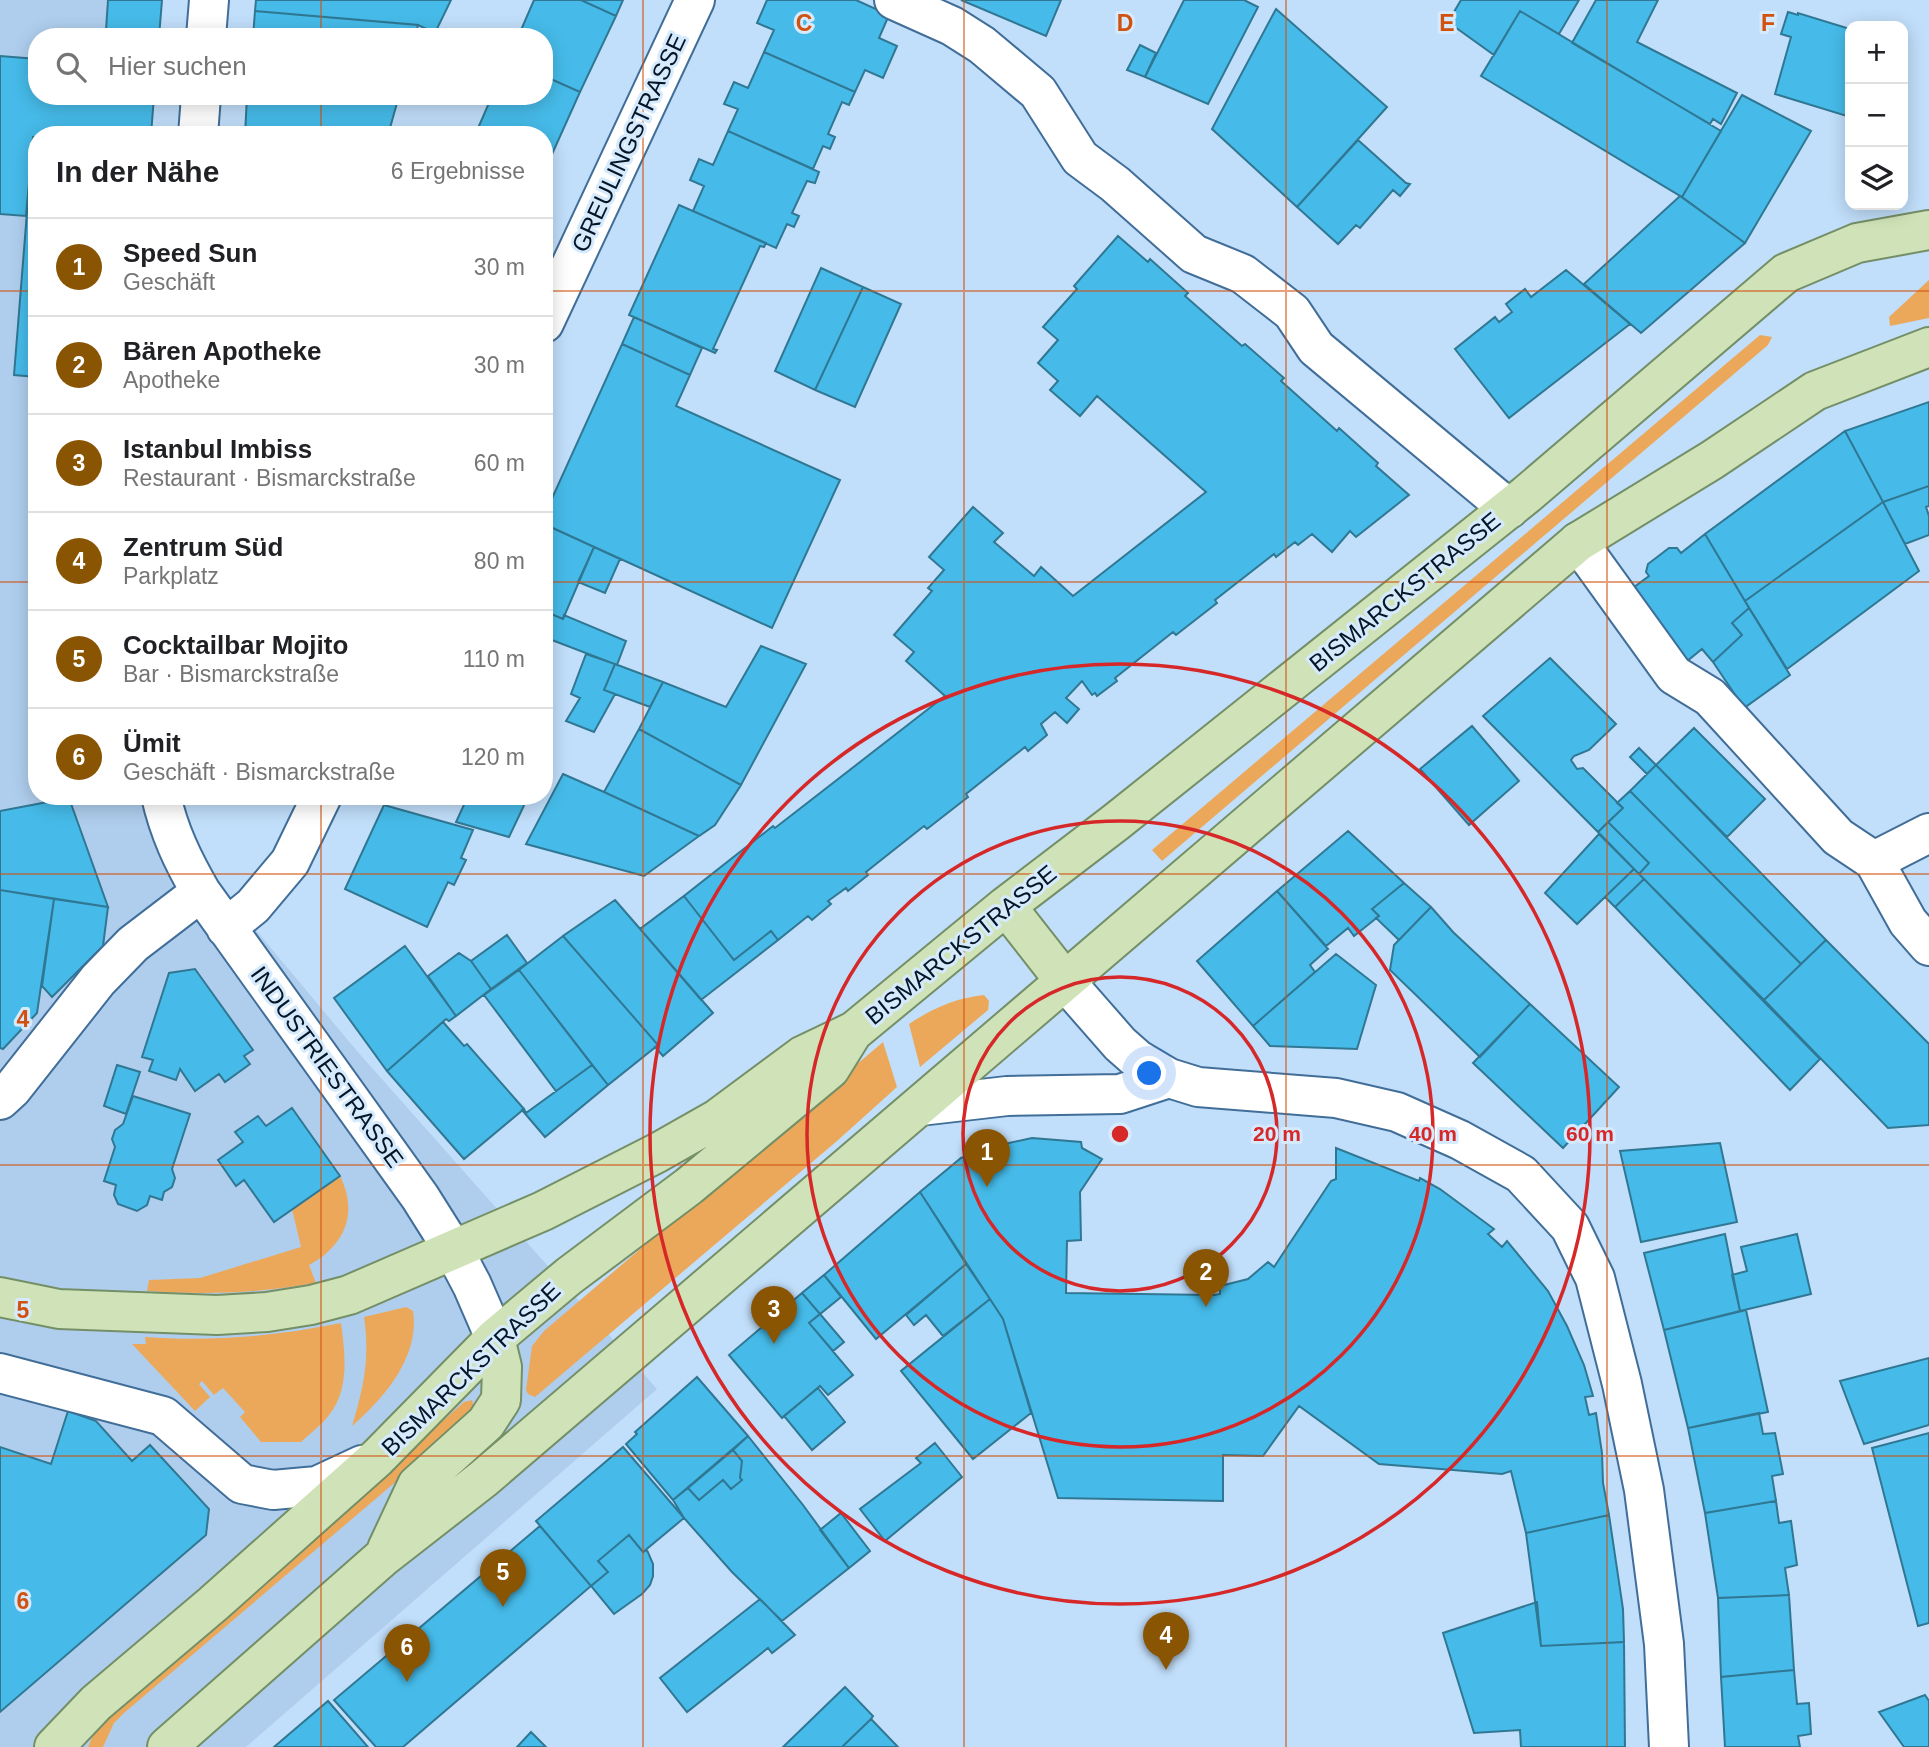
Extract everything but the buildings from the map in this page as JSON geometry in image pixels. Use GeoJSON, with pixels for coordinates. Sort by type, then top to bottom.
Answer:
{"type":"FeatureCollection","features":[{"type":"Feature","properties":{"kind":"main road","name":"BISMARCKSTRASSE"},"geometry":{"type":"LineString","coordinates":[[54,1747],[96,1703],[213,1604],[377,1458],[495,1338],[569,1276],[689,1186],[830,1069],[853,1032],[1006,905],[1116,822],[1509,509],[1786,273],[1857,243],[1929,230]]}},
{"type":"Feature","properties":{"kind":"main road"},"geometry":{"type":"LineString","coordinates":[[167,1747],[383,1557],[492,1471],[1578,542],[1712,460],[1815,391],[1929,347]]}},
{"type":"Feature","properties":{"kind":"main road"},"geometry":{"type":"LineString","coordinates":[[1006,905],[1064,980]]}},
{"type":"Feature","properties":{"kind":"main road"},"geometry":{"type":"LineString","coordinates":[[0,1297],[59,1309],[217,1315],[267,1312],[349,1296],[543,1211],[657,1153],[717,1119],[802,1056],[853,1032]]}},
{"type":"Feature","properties":{"kind":"main road"},"geometry":{"type":"LineString","coordinates":[[383,1557],[417,1485],[486,1423],[501,1400],[502,1367],[495,1338]]}},
{"type":"Feature","properties":{"kind":"street"},"geometry":{"type":"LineString","coordinates":[[207,28],[209,0]]}},
{"type":"Feature","properties":{"kind":"street","name":"GREULINGSTRASSE"},"geometry":{"type":"LineString","coordinates":[[553,304],[695,0]]}},
{"type":"Feature","properties":{"kind":"street"},"geometry":{"type":"LineString","coordinates":[[894,0],[952,26],[982,45],[1038,92],[1080,158],[1115,184],[1194,254],[1243,274],[1292,312],[1316,348],[1509,509]]}},
{"type":"Feature","properties":{"kind":"street"},"geometry":{"type":"LineString","coordinates":[[199,126],[200,105]]}},
{"type":"Feature","properties":{"kind":"street"},"geometry":{"type":"LineString","coordinates":[[1578,542],[1674,675],[1710,697],[1838,837],[1874,861],[1908,922],[1929,946]]}},
{"type":"Feature","properties":{"kind":"street","name":"INDUSTRIESTRASSE"},"geometry":{"type":"LineString","coordinates":[[163,805],[181,857],[201,892],[406,1177],[454,1251],[495,1338]]}},
{"type":"Feature","properties":{"kind":"street"},"geometry":{"type":"LineString","coordinates":[[226,928],[253,906],[290,862],[318,805]]}},
{"type":"Feature","properties":{"kind":"street"},"geometry":{"type":"LineString","coordinates":[[1874,861],[1929,833]]}},
{"type":"Feature","properties":{"kind":"street"},"geometry":{"type":"LineString","coordinates":[[0,1100],[12,1089],[106,971],[133,944],[201,892]]}},
{"type":"Feature","properties":{"kind":"street"},"geometry":{"type":"LineString","coordinates":[[1064,980],[1136,1059],[1169,1078],[1198,1087],[1336,1098],[1398,1112],[1460,1140],[1521,1174],[1570,1227],[1595,1278],[1622,1384],[1644,1490],[1664,1644],[1669,1747]]}},
{"type":"Feature","properties":{"kind":"street"},"geometry":{"type":"LineString","coordinates":[[920,1106],[1007,1096],[1120,1094],[1169,1078]]}},
{"type":"Feature","properties":{"kind":"street"},"geometry":{"type":"LineString","coordinates":[[0,1374],[163,1416],[242,1484],[273,1490],[317,1486],[377,1458]]}},
{"type":"Feature","properties":{"kind":"shaded area"},"geometry":{"type":"Polygon","coordinates":[[[0,0],[144,0],[142,28],[28,28],[28,105],[37,105],[37,126],[28,126],[28,805],[152,805],[357,1051],[657,1389],[246,1747],[0,1747],[0,0]]]}},
{"type":"Feature","properties":{"kind":"shaded area"},"geometry":{"type":"Polygon","coordinates":[[[1929,280],[1929,318],[1890,326],[1889,317],[1929,280]]]}},
{"type":"Feature","properties":{"kind":"shaded area"},"geometry":{"type":"Polygon","coordinates":[[[1760,335],[1772,337],[1768,345],[1162,861],[1152,850],[1760,335]]]}},
{"type":"Feature","properties":{"kind":"shaded area"},"geometry":{"type":"Polygon","coordinates":[[[984,995],[989,1001],[988,1010],[920,1067],[909,1024],[945,1005],[984,995]]]}},
{"type":"Feature","properties":{"kind":"shaded area"},"geometry":{"type":"Polygon","coordinates":[[[883,1042],[897,1087],[535,1397],[528,1394],[526,1390],[532,1346],[544,1331],[883,1042]]]}},
{"type":"Feature","properties":{"kind":"shaded area"},"geometry":{"type":"Polygon","coordinates":[[[340,1176],[346,1190],[348,1216],[339,1239],[309,1265],[316,1283],[232,1292],[147,1291],[149,1280],[200,1278],[301,1247],[292,1209],[340,1176]]]}},
{"type":"Feature","properties":{"kind":"shaded area"},"geometry":{"type":"Polygon","coordinates":[[[406,1307],[413,1311],[414,1328],[405,1360],[376,1403],[352,1426],[365,1372],[364,1317],[406,1307]]]}},
{"type":"Feature","properties":{"kind":"shaded area"},"geometry":{"type":"Polygon","coordinates":[[[341,1323],[344,1370],[340,1394],[326,1419],[301,1442],[261,1442],[240,1417],[245,1412],[223,1388],[214,1395],[202,1381],[199,1384],[210,1397],[195,1411],[132,1344],[146,1344],[145,1337],[244,1337],[341,1323]]]}},
{"type":"Feature","properties":{"kind":"shaded area"},"geometry":{"type":"Polygon","coordinates":[[[472,1400],[472,1412],[453,1433],[124,1713],[114,1723],[103,1747],[88,1747],[97,1726],[464,1402],[472,1400]]]}},
{"type":"Feature","properties":{"kind":"place","name":"Speed Sun"},"geometry":{"type":"Point","coordinates":[987,1187]}},
{"type":"Feature","properties":{"kind":"place","name":"Bären Apotheke"},"geometry":{"type":"Point","coordinates":[1206,1307]}},
{"type":"Feature","properties":{"kind":"place","name":"Istanbul Imbiss"},"geometry":{"type":"Point","coordinates":[774,1344]}},
{"type":"Feature","properties":{"kind":"place","name":"Cocktailbar Mojito"},"geometry":{"type":"Point","coordinates":[503,1607]}},
{"type":"Feature","properties":{"kind":"place","name":"Zentrum Süd"},"geometry":{"type":"Point","coordinates":[1166,1670]}},
{"type":"Feature","properties":{"kind":"place","name":"Ümit"},"geometry":{"type":"Point","coordinates":[407,1682]}}]}
